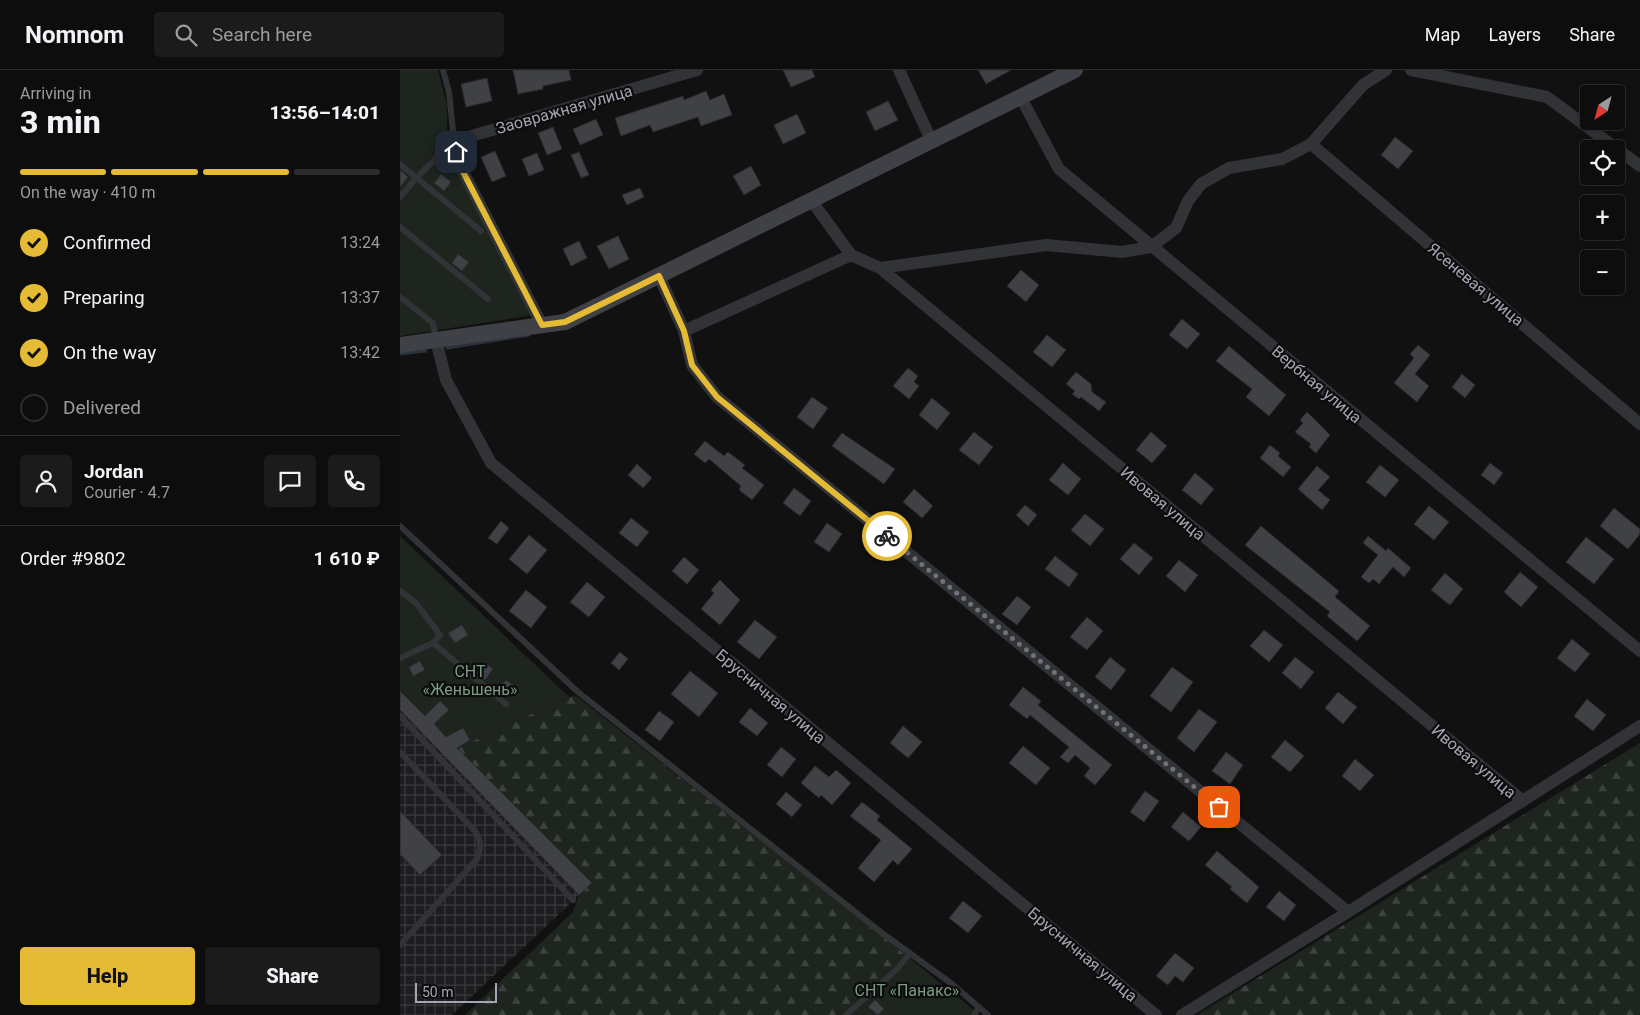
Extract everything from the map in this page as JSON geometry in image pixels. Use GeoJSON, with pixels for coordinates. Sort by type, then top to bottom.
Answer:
{"type":"FeatureCollection","features":[{"type":"Feature","properties":{"kind":"street","name":"Заовражная улица"},"geometry":{"type":"LineString","coordinates":[[454,142],[698,70]]}},
{"type":"Feature","properties":{"kind":"street"},"geometry":{"type":"LineString","coordinates":[[899,70],[931,140]]}},
{"type":"Feature","properties":{"kind":"street"},"geometry":{"type":"LineString","coordinates":[[400,346],[565,322],[1075,70]]}},
{"type":"Feature","properties":{"kind":"street"},"geometry":{"type":"LineString","coordinates":[[880,268],[1046,245],[1122,252],[1151,247],[1176,228],[1188,201],[1201,184],[1229,168],[1282,159],[1311,144],[1363,86],[1386,70]]}},
{"type":"Feature","properties":{"kind":"street"},"geometry":{"type":"LineString","coordinates":[[1411,70],[1547,97],[1640,166]]}},
{"type":"Feature","properties":{"kind":"street","name":"Вербная улица"},"geometry":{"type":"LineString","coordinates":[[1020,96],[1059,170],[1640,651]]}},
{"type":"Feature","properties":{"kind":"street"},"geometry":{"type":"LineString","coordinates":[[454,142],[458,162],[542,325]]}},
{"type":"Feature","properties":{"kind":"street","name":"Ясеневая улица"},"geometry":{"type":"LineString","coordinates":[[1311,144],[1640,424]]}},
{"type":"Feature","properties":{"kind":"street","name":"Ивовая улица"},"geometry":{"type":"LineString","coordinates":[[811,200],[851,255],[880,268],[1523,801]]}},
{"type":"Feature","properties":{"kind":"street"},"geometry":{"type":"LineString","coordinates":[[684,331],[851,255]]}},
{"type":"Feature","properties":{"kind":"street"},"geometry":{"type":"LineString","coordinates":[[659,276],[684,331],[692,365],[717,397],[1348,912]]}},
{"type":"Feature","properties":{"kind":"street","name":"Брусничная улица"},"geometry":{"type":"LineString","coordinates":[[436,340],[446,380],[491,463],[1156,1015]]}},
{"type":"Feature","properties":{"kind":"street"},"geometry":{"type":"LineString","coordinates":[[1182,1015],[1640,726]]}},
{"type":"Feature","properties":{"kind":"lane"},"geometry":{"type":"LineString","coordinates":[[400,197],[417,177],[454,142],[449,92],[442,70]]}},
{"type":"Feature","properties":{"kind":"lane"},"geometry":{"type":"LineString","coordinates":[[400,164],[481,231]]}},
{"type":"Feature","properties":{"kind":"lane"},"geometry":{"type":"LineString","coordinates":[[400,226],[488,299]]}},
{"type":"Feature","properties":{"kind":"lane"},"geometry":{"type":"LineString","coordinates":[[400,297],[433,323],[436,340]]}},
{"type":"Feature","properties":{"kind":"lane"},"geometry":{"type":"LineString","coordinates":[[400,526],[578,692],[988,1015]]}},
{"type":"Feature","properties":{"kind":"lane"},"geometry":{"type":"LineString","coordinates":[[400,591],[416,603],[440,635],[433,643],[400,658]]}},
{"type":"Feature","properties":{"kind":"lane"},"geometry":{"type":"LineString","coordinates":[[433,643],[506,704]]}},
{"type":"Feature","properties":{"kind":"lane"},"geometry":{"type":"LineString","coordinates":[[400,716],[573,900]]}},
{"type":"Feature","properties":{"kind":"lane"},"geometry":{"type":"LineString","coordinates":[[400,752],[475,831],[480,840],[481,850],[477,859],[400,945]]}},
{"type":"Feature","properties":{"kind":"lane"},"geometry":{"type":"LineString","coordinates":[[846,1015],[898,968],[910,953]]}},
{"type":"Feature","properties":{"kind":"lane"},"geometry":{"type":"LineString","coordinates":[[974,1015],[979,1007]]}},
{"type":"Feature","properties":{"kind":"shaded area"},"geometry":{"type":"Polygon","coordinates":[[[400,691],[592,883],[452,1015],[400,1015],[400,691]]]}},
{"type":"Feature","properties":{"kind":"green space"},"geometry":{"type":"Polygon","coordinates":[[[400,70],[438,70],[447,106],[447,148],[533,315],[400,336],[400,70]]]}},
{"type":"Feature","properties":{"kind":"green space","name":"СНТ «Женьшень»"},"geometry":{"type":"Polygon","coordinates":[[[400,536],[569,697],[457,748],[400,691],[400,536]]]}},
{"type":"Feature","properties":{"kind":"green space"},"geometry":{"type":"Polygon","coordinates":[[[576,696],[907,956],[839,1015],[465,1015],[573,912],[579,895],[591,883],[457,748],[569,697],[576,696]]]}},
{"type":"Feature","properties":{"kind":"green space"},"geometry":{"type":"Polygon","coordinates":[[[1640,743],[1640,1015],[1197,1015],[1640,743]]]}},
{"type":"Feature","properties":{"kind":"green space","name":"СНТ «Панакс»"},"geometry":{"type":"Polygon","coordinates":[[[907,956],[980,1015],[839,1015],[907,956]]]}},
{"type":"Feature","properties":{"kind":"building"},"geometry":{"type":"Polygon","coordinates":[[[513,70],[569,70],[571,80],[543,86],[543,89],[518,94],[513,70]]]}},
{"type":"Feature","properties":{"kind":"building"},"geometry":{"type":"Polygon","coordinates":[[[783,70],[812,70],[815,77],[791,87],[783,70]]]}},
{"type":"Feature","properties":{"kind":"building"},"geometry":{"type":"Polygon","coordinates":[[[978,70],[1011,70],[986,84],[978,70]]]}},
{"type":"Feature","properties":{"kind":"building"},"geometry":{"type":"Polygon","coordinates":[[[487,78],[492,101],[466,107],[461,84],[487,78]]]}},
{"type":"Feature","properties":{"kind":"building"},"geometry":{"type":"Polygon","coordinates":[[[706,91],[710,100],[724,94],[732,115],[701,126],[698,117],[653,132],[650,125],[621,136],[615,118],[683,96],[684,100],[706,91]]]}},
{"type":"Feature","properties":{"kind":"building"},"geometry":{"type":"Polygon","coordinates":[[[888,101],[898,120],[875,131],[866,112],[888,101]]]}},
{"type":"Feature","properties":{"kind":"building"},"geometry":{"type":"Polygon","coordinates":[[[797,114],[806,133],[783,144],[774,125],[797,114]]]}},
{"type":"Feature","properties":{"kind":"building"},"geometry":{"type":"Polygon","coordinates":[[[596,119],[603,135],[580,145],[573,129],[596,119]]]}},
{"type":"Feature","properties":{"kind":"building"},"geometry":{"type":"Polygon","coordinates":[[[553,127],[562,149],[547,155],[538,133],[553,127]]]}},
{"type":"Feature","properties":{"kind":"building"},"geometry":{"type":"Polygon","coordinates":[[[1395,137],[1413,151],[1398,169],[1381,155],[1395,137]]]}},
{"type":"Feature","properties":{"kind":"building"},"geometry":{"type":"Polygon","coordinates":[[[495,151],[506,176],[492,182],[481,157],[495,151]]]}},
{"type":"Feature","properties":{"kind":"building"},"geometry":{"type":"Polygon","coordinates":[[[579,152],[589,175],[581,178],[571,155],[579,152]]]}},
{"type":"Feature","properties":{"kind":"building"},"geometry":{"type":"Polygon","coordinates":[[[537,153],[544,170],[529,176],[522,159],[537,153]]]}},
{"type":"Feature","properties":{"kind":"building"},"geometry":{"type":"Polygon","coordinates":[[[751,166],[761,185],[744,195],[733,176],[751,166]]]}},
{"type":"Feature","properties":{"kind":"building"},"geometry":{"type":"Polygon","coordinates":[[[400,170],[408,177],[400,187],[400,170]]]}},
{"type":"Feature","properties":{"kind":"building"},"geometry":{"type":"Polygon","coordinates":[[[441,174],[451,182],[444,191],[434,183],[441,174]]]}},
{"type":"Feature","properties":{"kind":"building"},"geometry":{"type":"Polygon","coordinates":[[[640,188],[644,197],[627,205],[622,195],[640,188]]]}},
{"type":"Feature","properties":{"kind":"building"},"geometry":{"type":"Polygon","coordinates":[[[618,236],[629,259],[609,269],[597,246],[618,236]]]}},
{"type":"Feature","properties":{"kind":"building"},"geometry":{"type":"Polygon","coordinates":[[[579,241],[587,258],[571,266],[563,249],[579,241]]]}},
{"type":"Feature","properties":{"kind":"building"},"geometry":{"type":"Polygon","coordinates":[[[458,254],[469,262],[462,271],[452,263],[458,254]]]}},
{"type":"Feature","properties":{"kind":"building"},"geometry":{"type":"Polygon","coordinates":[[[1021,270],[1039,285],[1026,302],[1007,286],[1021,270]]]}},
{"type":"Feature","properties":{"kind":"building"},"geometry":{"type":"Polygon","coordinates":[[[1182,319],[1200,334],[1187,349],[1169,335],[1182,319]]]}},
{"type":"Feature","properties":{"kind":"building"},"geometry":{"type":"Polygon","coordinates":[[[1047,335],[1066,350],[1052,367],[1033,352],[1047,335]]]}},
{"type":"Feature","properties":{"kind":"building"},"geometry":{"type":"Polygon","coordinates":[[[1418,345],[1430,355],[1415,374],[1429,386],[1417,402],[1394,383],[1414,358],[1410,354],[1418,345]]]}},
{"type":"Feature","properties":{"kind":"building"},"geometry":{"type":"Polygon","coordinates":[[[1229,346],[1286,395],[1269,416],[1246,397],[1252,389],[1216,361],[1229,346]]]}},
{"type":"Feature","properties":{"kind":"building"},"geometry":{"type":"Polygon","coordinates":[[[908,368],[918,376],[914,382],[919,386],[909,399],[893,386],[908,368]]]}},
{"type":"Feature","properties":{"kind":"building"},"geometry":{"type":"Polygon","coordinates":[[[1076,372],[1091,384],[1092,392],[1106,402],[1099,411],[1081,397],[1079,399],[1072,394],[1075,391],[1066,384],[1076,372]]]}},
{"type":"Feature","properties":{"kind":"building"},"geometry":{"type":"Polygon","coordinates":[[[1462,374],[1475,385],[1465,398],[1452,387],[1462,374]]]}},
{"type":"Feature","properties":{"kind":"building"},"geometry":{"type":"Polygon","coordinates":[[[812,397],[828,408],[813,429],[797,417],[812,397]]]}},
{"type":"Feature","properties":{"kind":"building"},"geometry":{"type":"Polygon","coordinates":[[[932,398],[950,413],[937,430],[919,415],[932,398]]]}},
{"type":"Feature","properties":{"kind":"building"},"geometry":{"type":"Polygon","coordinates":[[[1307,412],[1330,435],[1316,453],[1309,447],[1311,444],[1295,432],[1303,423],[1300,420],[1307,412]]]}},
{"type":"Feature","properties":{"kind":"building"},"geometry":{"type":"Polygon","coordinates":[[[974,432],[993,447],[979,465],[959,450],[974,432]]]}},
{"type":"Feature","properties":{"kind":"building"},"geometry":{"type":"Polygon","coordinates":[[[1151,432],[1167,446],[1152,463],[1136,450],[1151,432]]]}},
{"type":"Feature","properties":{"kind":"building"},"geometry":{"type":"Polygon","coordinates":[[[842,433],[895,469],[884,484],[832,446],[842,433]]]}},
{"type":"Feature","properties":{"kind":"building"},"geometry":{"type":"Polygon","coordinates":[[[705,441],[724,456],[728,452],[745,465],[742,468],[764,485],[752,500],[739,490],[741,486],[709,459],[705,463],[694,454],[705,441]]]}},
{"type":"Feature","properties":{"kind":"building"},"geometry":{"type":"Polygon","coordinates":[[[1270,445],[1280,453],[1278,456],[1291,467],[1283,477],[1260,458],[1270,445]]]}},
{"type":"Feature","properties":{"kind":"building"},"geometry":{"type":"Polygon","coordinates":[[[1063,463],[1081,479],[1068,495],[1049,480],[1063,463]]]}},
{"type":"Feature","properties":{"kind":"building"},"geometry":{"type":"Polygon","coordinates":[[[1490,463],[1503,473],[1494,485],[1481,475],[1490,463]]]}},
{"type":"Feature","properties":{"kind":"building"},"geometry":{"type":"Polygon","coordinates":[[[637,464],[652,478],[643,488],[628,475],[637,464]]]}},
{"type":"Feature","properties":{"kind":"building"},"geometry":{"type":"Polygon","coordinates":[[[1380,465],[1399,480],[1385,497],[1366,482],[1380,465]]]}},
{"type":"Feature","properties":{"kind":"building"},"geometry":{"type":"Polygon","coordinates":[[[1317,466],[1330,477],[1318,490],[1330,500],[1322,510],[1298,489],[1317,466]]]}},
{"type":"Feature","properties":{"kind":"building"},"geometry":{"type":"Polygon","coordinates":[[[1195,473],[1214,489],[1201,505],[1182,490],[1195,473]]]}},
{"type":"Feature","properties":{"kind":"building"},"geometry":{"type":"Polygon","coordinates":[[[794,488],[811,501],[800,516],[783,503],[794,488]]]}},
{"type":"Feature","properties":{"kind":"building"},"geometry":{"type":"Polygon","coordinates":[[[914,489],[933,506],[922,518],[903,502],[914,489]]]}},
{"type":"Feature","properties":{"kind":"building"},"geometry":{"type":"Polygon","coordinates":[[[1025,505],[1037,515],[1028,526],[1016,515],[1025,505]]]}},
{"type":"Feature","properties":{"kind":"building"},"geometry":{"type":"Polygon","coordinates":[[[1429,506],[1449,522],[1434,540],[1414,524],[1429,506]]]}},
{"type":"Feature","properties":{"kind":"building"},"geometry":{"type":"Polygon","coordinates":[[[1614,508],[1640,529],[1640,534],[1628,549],[1600,526],[1614,508]]]}},
{"type":"Feature","properties":{"kind":"building"},"geometry":{"type":"Polygon","coordinates":[[[1085,514],[1104,529],[1090,546],[1071,530],[1085,514]]]}},
{"type":"Feature","properties":{"kind":"building"},"geometry":{"type":"Polygon","coordinates":[[[631,518],[649,532],[637,547],[619,533],[631,518]]]}},
{"type":"Feature","properties":{"kind":"building"},"geometry":{"type":"Polygon","coordinates":[[[501,521],[509,528],[497,544],[488,538],[501,521]]]}},
{"type":"Feature","properties":{"kind":"building"},"geometry":{"type":"Polygon","coordinates":[[[827,523],[842,534],[829,552],[814,542],[827,523]]]}},
{"type":"Feature","properties":{"kind":"building"},"geometry":{"type":"Polygon","coordinates":[[[1261,526],[1339,591],[1335,597],[1370,626],[1357,641],[1327,616],[1330,612],[1245,545],[1261,526]]]}},
{"type":"Feature","properties":{"kind":"building"},"geometry":{"type":"Polygon","coordinates":[[[529,535],[547,550],[527,574],[509,559],[529,535]]]}},
{"type":"Feature","properties":{"kind":"building"},"geometry":{"type":"Polygon","coordinates":[[[1368,536],[1386,551],[1388,548],[1411,568],[1404,577],[1393,567],[1379,584],[1373,579],[1369,583],[1361,577],[1378,555],[1363,543],[1368,536]]]}},
{"type":"Feature","properties":{"kind":"building"},"geometry":{"type":"Polygon","coordinates":[[[1586,537],[1614,559],[1594,584],[1566,562],[1586,537]]]}},
{"type":"Feature","properties":{"kind":"building"},"geometry":{"type":"Polygon","coordinates":[[[1134,543],[1153,558],[1139,575],[1120,559],[1134,543]]]}},
{"type":"Feature","properties":{"kind":"building"},"geometry":{"type":"Polygon","coordinates":[[[1055,556],[1078,574],[1069,587],[1045,569],[1055,556]]]}},
{"type":"Feature","properties":{"kind":"building"},"geometry":{"type":"Polygon","coordinates":[[[684,557],[699,570],[687,584],[672,571],[684,557]]]}},
{"type":"Feature","properties":{"kind":"building"},"geometry":{"type":"Polygon","coordinates":[[[1179,560],[1198,575],[1185,592],[1166,576],[1179,560]]]}},
{"type":"Feature","properties":{"kind":"building"},"geometry":{"type":"Polygon","coordinates":[[[1520,572],[1538,587],[1521,607],[1504,592],[1520,572]]]}},
{"type":"Feature","properties":{"kind":"building"},"geometry":{"type":"Polygon","coordinates":[[[1445,573],[1463,589],[1450,605],[1431,590],[1445,573]]]}},
{"type":"Feature","properties":{"kind":"building"},"geometry":{"type":"Polygon","coordinates":[[[720,580],[740,600],[720,625],[701,609],[714,593],[711,590],[720,580]]]}},
{"type":"Feature","properties":{"kind":"building"},"geometry":{"type":"Polygon","coordinates":[[[587,582],[605,597],[589,617],[570,602],[587,582]]]}},
{"type":"Feature","properties":{"kind":"building"},"geometry":{"type":"Polygon","coordinates":[[[526,590],[547,607],[531,628],[509,611],[526,590]]]}},
{"type":"Feature","properties":{"kind":"building"},"geometry":{"type":"Polygon","coordinates":[[[1017,596],[1031,607],[1017,625],[1002,614],[1017,596]]]}},
{"type":"Feature","properties":{"kind":"building"},"geometry":{"type":"Polygon","coordinates":[[[1087,617],[1103,631],[1087,650],[1070,637],[1087,617]]]}},
{"type":"Feature","properties":{"kind":"building"},"geometry":{"type":"Polygon","coordinates":[[[755,620],[777,637],[759,659],[737,642],[755,620]]]}},
{"type":"Feature","properties":{"kind":"building"},"geometry":{"type":"Polygon","coordinates":[[[462,625],[468,635],[455,643],[448,633],[462,625]]]}},
{"type":"Feature","properties":{"kind":"building"},"geometry":{"type":"Polygon","coordinates":[[[1264,630],[1283,645],[1269,662],[1250,646],[1264,630]]]}},
{"type":"Feature","properties":{"kind":"building"},"geometry":{"type":"Polygon","coordinates":[[[1572,639],[1590,654],[1575,672],[1557,658],[1572,639]]]}},
{"type":"Feature","properties":{"kind":"building"},"geometry":{"type":"Polygon","coordinates":[[[620,652],[628,659],[619,670],[611,663],[620,652]]]}},
{"type":"Feature","properties":{"kind":"building"},"geometry":{"type":"Polygon","coordinates":[[[1110,657],[1126,670],[1111,690],[1095,677],[1110,657]]]}},
{"type":"Feature","properties":{"kind":"building"},"geometry":{"type":"Polygon","coordinates":[[[1295,657],[1314,672],[1301,689],[1282,673],[1295,657]]]}},
{"type":"Feature","properties":{"kind":"building"},"geometry":{"type":"Polygon","coordinates":[[[420,661],[425,670],[413,676],[409,667],[420,661]]]}},
{"type":"Feature","properties":{"kind":"building"},"geometry":{"type":"Polygon","coordinates":[[[485,662],[493,669],[485,680],[476,673],[485,662]]]}},
{"type":"Feature","properties":{"kind":"building"},"geometry":{"type":"Polygon","coordinates":[[[1172,667],[1193,682],[1171,712],[1150,696],[1172,667]]]}},
{"type":"Feature","properties":{"kind":"building"},"geometry":{"type":"Polygon","coordinates":[[[690,671],[718,693],[699,717],[671,694],[690,671]]]}},
{"type":"Feature","properties":{"kind":"building"},"geometry":{"type":"Polygon","coordinates":[[[506,680],[514,686],[505,697],[497,690],[506,680]]]}},
{"type":"Feature","properties":{"kind":"building"},"geometry":{"type":"Polygon","coordinates":[[[1023,687],[1041,701],[1038,705],[1112,765],[1095,785],[1084,776],[1090,768],[1075,755],[1068,763],[1060,757],[1069,747],[1030,715],[1027,719],[1009,705],[1023,687]]]}},
{"type":"Feature","properties":{"kind":"building"},"geometry":{"type":"Polygon","coordinates":[[[400,691],[425,716],[440,701],[449,710],[434,724],[446,737],[463,728],[470,740],[457,748],[592,883],[579,895],[400,710],[400,691]]]}},
{"type":"Feature","properties":{"kind":"building"},"geometry":{"type":"Polygon","coordinates":[[[1338,692],[1357,707],[1343,724],[1325,708],[1338,692]]]}},
{"type":"Feature","properties":{"kind":"building"},"geometry":{"type":"Polygon","coordinates":[[[1587,699],[1606,715],[1593,731],[1574,716],[1587,699]]]}},
{"type":"Feature","properties":{"kind":"building"},"geometry":{"type":"Polygon","coordinates":[[[750,708],[768,723],[757,736],[739,722],[750,708]]]}},
{"type":"Feature","properties":{"kind":"building"},"geometry":{"type":"Polygon","coordinates":[[[1199,709],[1217,722],[1194,752],[1177,738],[1199,709]]]}},
{"type":"Feature","properties":{"kind":"building"},"geometry":{"type":"Polygon","coordinates":[[[659,711],[674,722],[660,741],[645,730],[659,711]]]}},
{"type":"Feature","properties":{"kind":"building"},"geometry":{"type":"Polygon","coordinates":[[[903,726],[922,742],[908,758],[890,743],[903,726]]]}},
{"type":"Feature","properties":{"kind":"building"},"geometry":{"type":"Polygon","coordinates":[[[1285,740],[1304,756],[1290,772],[1271,757],[1285,740]]]}},
{"type":"Feature","properties":{"kind":"building"},"geometry":{"type":"Polygon","coordinates":[[[1023,746],[1050,768],[1036,785],[1009,763],[1023,746]]]}},
{"type":"Feature","properties":{"kind":"building"},"geometry":{"type":"Polygon","coordinates":[[[781,747],[796,759],[782,777],[767,765],[781,747]]]}},
{"type":"Feature","properties":{"kind":"building"},"geometry":{"type":"Polygon","coordinates":[[[1226,752],[1243,765],[1230,784],[1212,771],[1226,752]]]}},
{"type":"Feature","properties":{"kind":"building"},"geometry":{"type":"Polygon","coordinates":[[[1355,759],[1374,775],[1360,791],[1342,776],[1355,759]]]}},
{"type":"Feature","properties":{"kind":"building"},"geometry":{"type":"Polygon","coordinates":[[[815,766],[829,777],[836,770],[851,783],[832,805],[821,795],[819,798],[801,783],[815,766]]]}},
{"type":"Feature","properties":{"kind":"building"},"geometry":{"type":"Polygon","coordinates":[[[1145,791],[1159,801],[1144,822],[1130,812],[1145,791]]]}},
{"type":"Feature","properties":{"kind":"building"},"geometry":{"type":"Polygon","coordinates":[[[786,792],[802,805],[792,817],[776,804],[786,792]]]}},
{"type":"Feature","properties":{"kind":"building"},"geometry":{"type":"Polygon","coordinates":[[[862,802],[880,816],[877,820],[912,849],[898,865],[893,860],[874,882],[858,868],[881,840],[850,816],[862,802]]]}},
{"type":"Feature","properties":{"kind":"building"},"geometry":{"type":"Polygon","coordinates":[[[400,811],[442,855],[420,875],[400,854],[400,811]]]}},
{"type":"Feature","properties":{"kind":"building"},"geometry":{"type":"Polygon","coordinates":[[[1183,812],[1201,827],[1189,841],[1171,827],[1183,812]]]}},
{"type":"Feature","properties":{"kind":"building"},"geometry":{"type":"Polygon","coordinates":[[[1217,851],[1259,887],[1247,903],[1230,889],[1232,887],[1205,865],[1217,851]]]}},
{"type":"Feature","properties":{"kind":"building"},"geometry":{"type":"Polygon","coordinates":[[[1279,891],[1296,905],[1284,921],[1266,907],[1279,891]]]}},
{"type":"Feature","properties":{"kind":"building"},"geometry":{"type":"Polygon","coordinates":[[[963,901],[982,916],[968,933],[949,918],[963,901]]]}},
{"type":"Feature","properties":{"kind":"building"},"geometry":{"type":"Polygon","coordinates":[[[1175,953],[1194,968],[1183,982],[1175,976],[1168,985],[1156,976],[1175,953]]]}},
{"type":"Feature","properties":{"kind":"building"},"geometry":{"type":"Polygon","coordinates":[[[875,1000],[884,1009],[878,1015],[868,1007],[875,1000]]]}},
{"type":"Feature","properties":{"kind":"waterway"},"geometry":{"type":"LineString","coordinates":[[447,348],[529,335]]}},
{"type":"Feature","properties":{"kind":"waterway"},"geometry":{"type":"LineString","coordinates":[[400,354],[426,351]]}},
{"type":"Feature","properties":{"kind":"way so far"},"geometry":{"type":"LineString","coordinates":[[887,536],[1219,807]]}},
{"type":"Feature","properties":{"kind":"route"},"geometry":{"type":"LineString","coordinates":[[456,152],[458,162],[542,325],[565,322],[659,276],[684,331],[692,365],[717,397],[887,536]]}}]}
